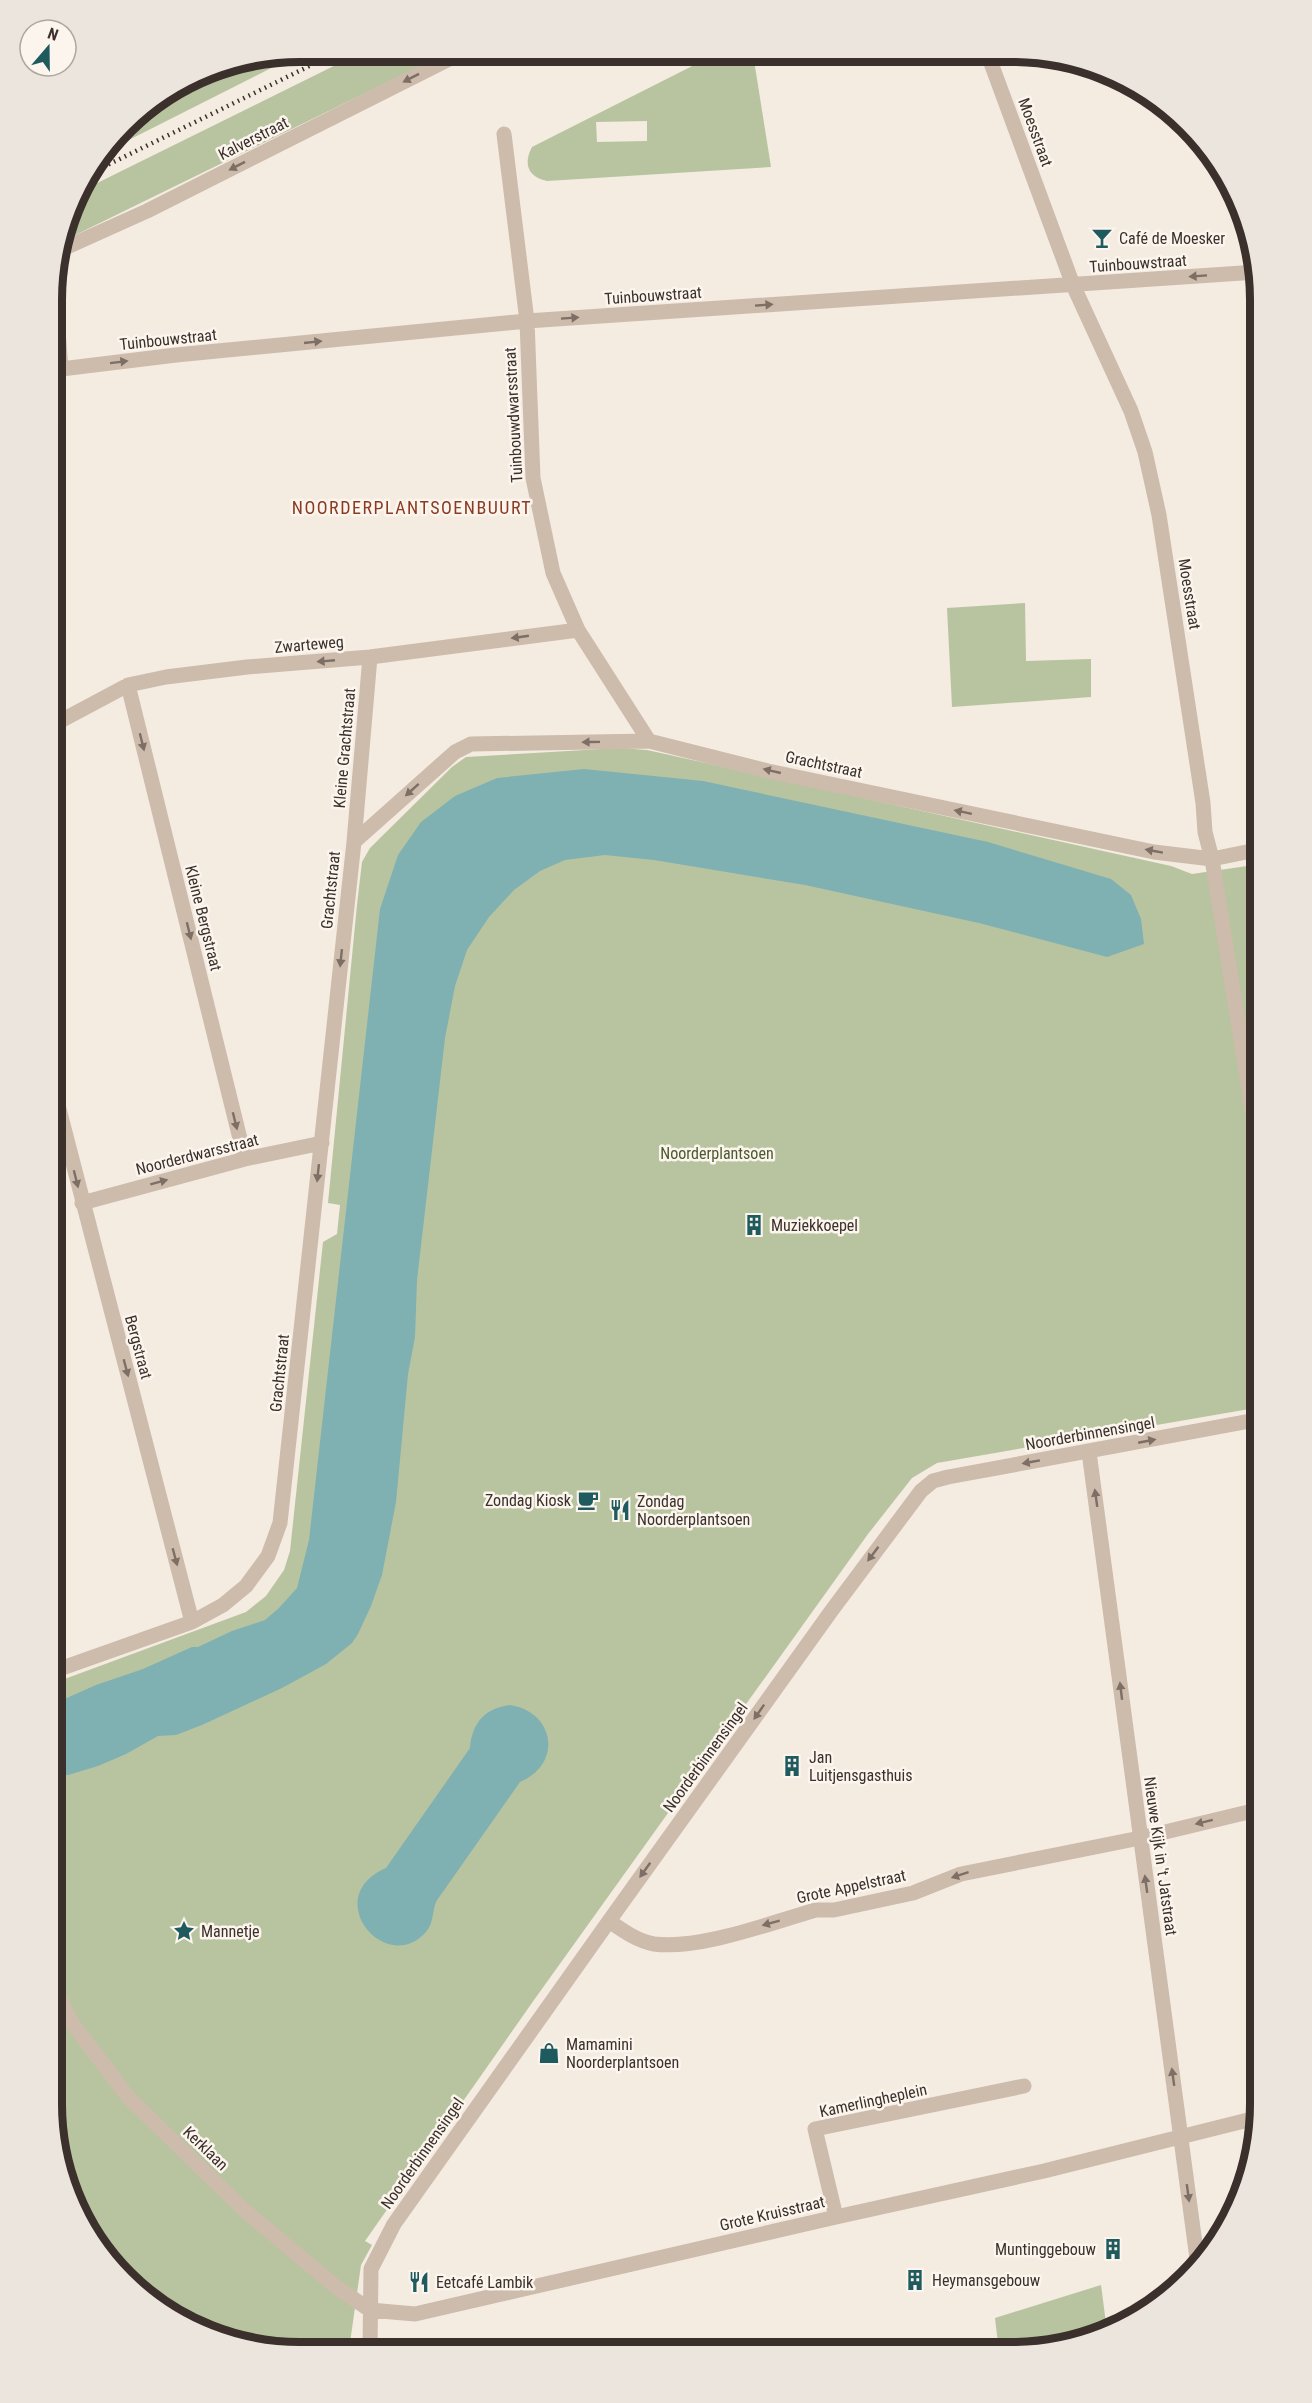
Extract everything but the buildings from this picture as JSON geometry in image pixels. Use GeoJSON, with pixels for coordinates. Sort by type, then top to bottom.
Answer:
{"type":"FeatureCollection","features":[{"type":"Feature","properties":{"kind":"street","name":"Kalverstraat"},"geometry":{"type":"LineString","coordinates":[[68,247],[147,211],[443,62]]}},
{"type":"Feature","properties":{"kind":"street","name":"Moesstraat"},"geometry":{"type":"LineString","coordinates":[[991,62],[1073,285],[1131,411],[1154,486],[1206,832],[1250,1096]]}},
{"type":"Feature","properties":{"kind":"street","name":"Tuinbouwdwarsstraat"},"geometry":{"type":"LineString","coordinates":[[504,134],[527,321],[533,478],[553,573],[578,630],[649,741]]}},
{"type":"Feature","properties":{"kind":"street","name":"Tuinbouwstraat"},"geometry":{"type":"LineString","coordinates":[[62,369],[176,355],[527,321],[1249,273]]}},
{"type":"Feature","properties":{"kind":"street","name":"Zwarteweg"},"geometry":{"type":"LineString","coordinates":[[62,720],[128,685],[166,677],[247,667],[370,657],[578,630]]}},
{"type":"Feature","properties":{"kind":"street","name":"Kleine Grachtstraat"},"geometry":{"type":"LineString","coordinates":[[354,842],[370,657]]}},
{"type":"Feature","properties":{"kind":"street","name":"Kleine Bergstraat"},"geometry":{"type":"LineString","coordinates":[[128,685],[245,1159]]}},
{"type":"Feature","properties":{"kind":"street","name":"Grachtstraat"},"geometry":{"type":"LineString","coordinates":[[62,1668],[192,1622],[223,1605],[246,1586],[268,1556],[280,1523],[354,842],[455,752],[471,744],[649,741],[791,776],[1154,852],[1212,859],[1250,851]]}},
{"type":"Feature","properties":{"kind":"street","name":"Bergstraat"},"geometry":{"type":"LineString","coordinates":[[62,1122],[192,1622]]}},
{"type":"Feature","properties":{"kind":"street","name":"Noorderdwarsstraat"},"geometry":{"type":"LineString","coordinates":[[82,1203],[245,1159],[322,1143]]}},
{"type":"Feature","properties":{"kind":"street","name":"Noorderbinnensingel"},"geometry":{"type":"LineString","coordinates":[[370,2342],[371,2269],[394,2224],[825,1620],[921,1491],[933,1481],[948,1477],[1250,1421]]}},
{"type":"Feature","properties":{"kind":"street","name":"Nieuwe Kijk in 't Jatstraat"},"geometry":{"type":"LineString","coordinates":[[1089,1452],[1196,2254]]}},
{"type":"Feature","properties":{"kind":"street","name":"Grote Appelstraat"},"geometry":{"type":"LineString","coordinates":[[609,1921],[629,1935],[652,1943],[683,1945],[816,1910],[834,1910],[913,1893],[961,1874],[1140,1838],[1250,1812]]}},
{"type":"Feature","properties":{"kind":"street","name":"Kerklaan"},"geometry":{"type":"LineString","coordinates":[[62,2003],[72,2023],[128,2097],[243,2209],[335,2286],[370,2310]]}},
{"type":"Feature","properties":{"kind":"street","name":"Kamerlingheplein"},"geometry":{"type":"LineString","coordinates":[[836,2217],[815,2129],[1024,2086]]}},
{"type":"Feature","properties":{"kind":"street","name":"Grote Kruisstraat"},"geometry":{"type":"LineString","coordinates":[[370,2310],[415,2314],[1044,2171],[1250,2119]]}},
{"type":"Feature","properties":{"kind":"green space"},"geometry":{"type":"Polygon","coordinates":[[[283,62],[120,145],[131,131],[180,93],[223,74],[253,66],[283,62]]]}},
{"type":"Feature","properties":{"kind":"green space"},"geometry":{"type":"Polygon","coordinates":[[[342,62],[429,62],[70,238],[90,187],[342,62]]]}},
{"type":"Feature","properties":{"kind":"green space"},"geometry":{"type":"Polygon","coordinates":[[[700,62],[754,62],[771,167],[547,181],[535,176],[529,169],[529,153],[532,147],[700,62]],[[647,121],[596,122],[597,142],[647,141],[647,121]]]}},
{"type":"Feature","properties":{"kind":"green space"},"geometry":{"type":"Polygon","coordinates":[[[1025,603],[1026,661],[1091,659],[1091,697],[952,707],[947,608],[1025,603]]]}},
{"type":"Feature","properties":{"kind":"green space","name":"Noorderplantsoen"},"geometry":{"type":"Polygon","coordinates":[[[619,748],[647,750],[1171,866],[1192,874],[1250,866],[1250,1409],[937,1463],[912,1478],[868,1534],[534,2000],[365,2241],[372,2245],[361,2265],[350,2342],[284,2341],[253,2337],[223,2329],[180,2310],[155,2292],[131,2272],[102,2236],[86,2209],[74,2180],[66,2150],[62,2119],[62,1680],[246,1612],[266,1596],[284,1570],[290,1551],[323,1242],[337,1234],[340,1205],[328,1203],[362,862],[370,848],[452,767],[466,757],[619,748]]]}},
{"type":"Feature","properties":{"kind":"green space"},"geometry":{"type":"Polygon","coordinates":[[[1101,2285],[1106,2322],[1089,2329],[1059,2337],[998,2342],[995,2318],[1101,2285]]]}},
{"type":"Feature","properties":{"kind":"water"},"geometry":{"type":"Polygon","coordinates":[[[584,769],[703,781],[988,842],[1111,879],[1131,895],[1141,919],[1144,944],[1107,957],[979,923],[805,885],[654,860],[605,855],[565,860],[540,871],[514,890],[489,917],[467,950],[455,986],[445,1038],[417,1280],[415,1337],[408,1374],[396,1502],[382,1575],[358,1634],[352,1643],[326,1664],[282,1688],[202,1725],[176,1735],[158,1736],[98,1766],[62,1775],[62,1700],[96,1685],[143,1669],[192,1647],[198,1647],[232,1631],[265,1620],[297,1588],[309,1540],[380,909],[398,855],[421,822],[455,796],[497,778],[584,769]]]}},
{"type":"Feature","properties":{"kind":"water"},"geometry":{"type":"Polygon","coordinates":[[[510,1705],[537,1717],[544,1728],[548,1739],[548,1752],[543,1763],[534,1774],[520,1782],[436,1902],[426,1932],[410,1943],[393,1945],[378,1939],[366,1928],[359,1913],[358,1897],[367,1881],[386,1868],[470,1748],[471,1739],[481,1718],[493,1709],[510,1705]]]}},
{"type":"Feature","properties":{"kind":"railway"},"geometry":{"type":"LineString","coordinates":[[101,168],[318,62]]}},
{"type":"Feature","properties":{"kind":"place","name":"Café de Moesker"},"geometry":{"type":"Point","coordinates":[1102,238]}},
{"type":"Feature","properties":{"kind":"place","name":"Muziekkoepel"},"geometry":{"type":"Point","coordinates":[754,1225]}},
{"type":"Feature","properties":{"kind":"place","name":"Zondag Kiosk"},"geometry":{"type":"Point","coordinates":[588,1500]}},
{"type":"Feature","properties":{"kind":"place","name":"Zondag Noorderplantsoen"},"geometry":{"type":"Point","coordinates":[620,1510]}},
{"type":"Feature","properties":{"kind":"place","name":"Jan Luitjensgasthuis"},"geometry":{"type":"Point","coordinates":[792,1766]}},
{"type":"Feature","properties":{"kind":"place","name":"Mannetje"},"geometry":{"type":"Point","coordinates":[184,1931]}},
{"type":"Feature","properties":{"kind":"place","name":"Mamamini Noorderplantsoen"},"geometry":{"type":"Point","coordinates":[549,2053]}},
{"type":"Feature","properties":{"kind":"place","name":"Muntinggebouw"},"geometry":{"type":"Point","coordinates":[1113,2249]}},
{"type":"Feature","properties":{"kind":"place","name":"Heymansgebouw"},"geometry":{"type":"Point","coordinates":[915,2280]}},
{"type":"Feature","properties":{"kind":"place","name":"Eetcafé Lambik"},"geometry":{"type":"Point","coordinates":[419,2282]}},
{"type":"Feature","properties":{"kind":"district","name":"NOORDERPLANTSOENBUURT"},"geometry":{"type":"Point","coordinates":[412,508]}}]}
